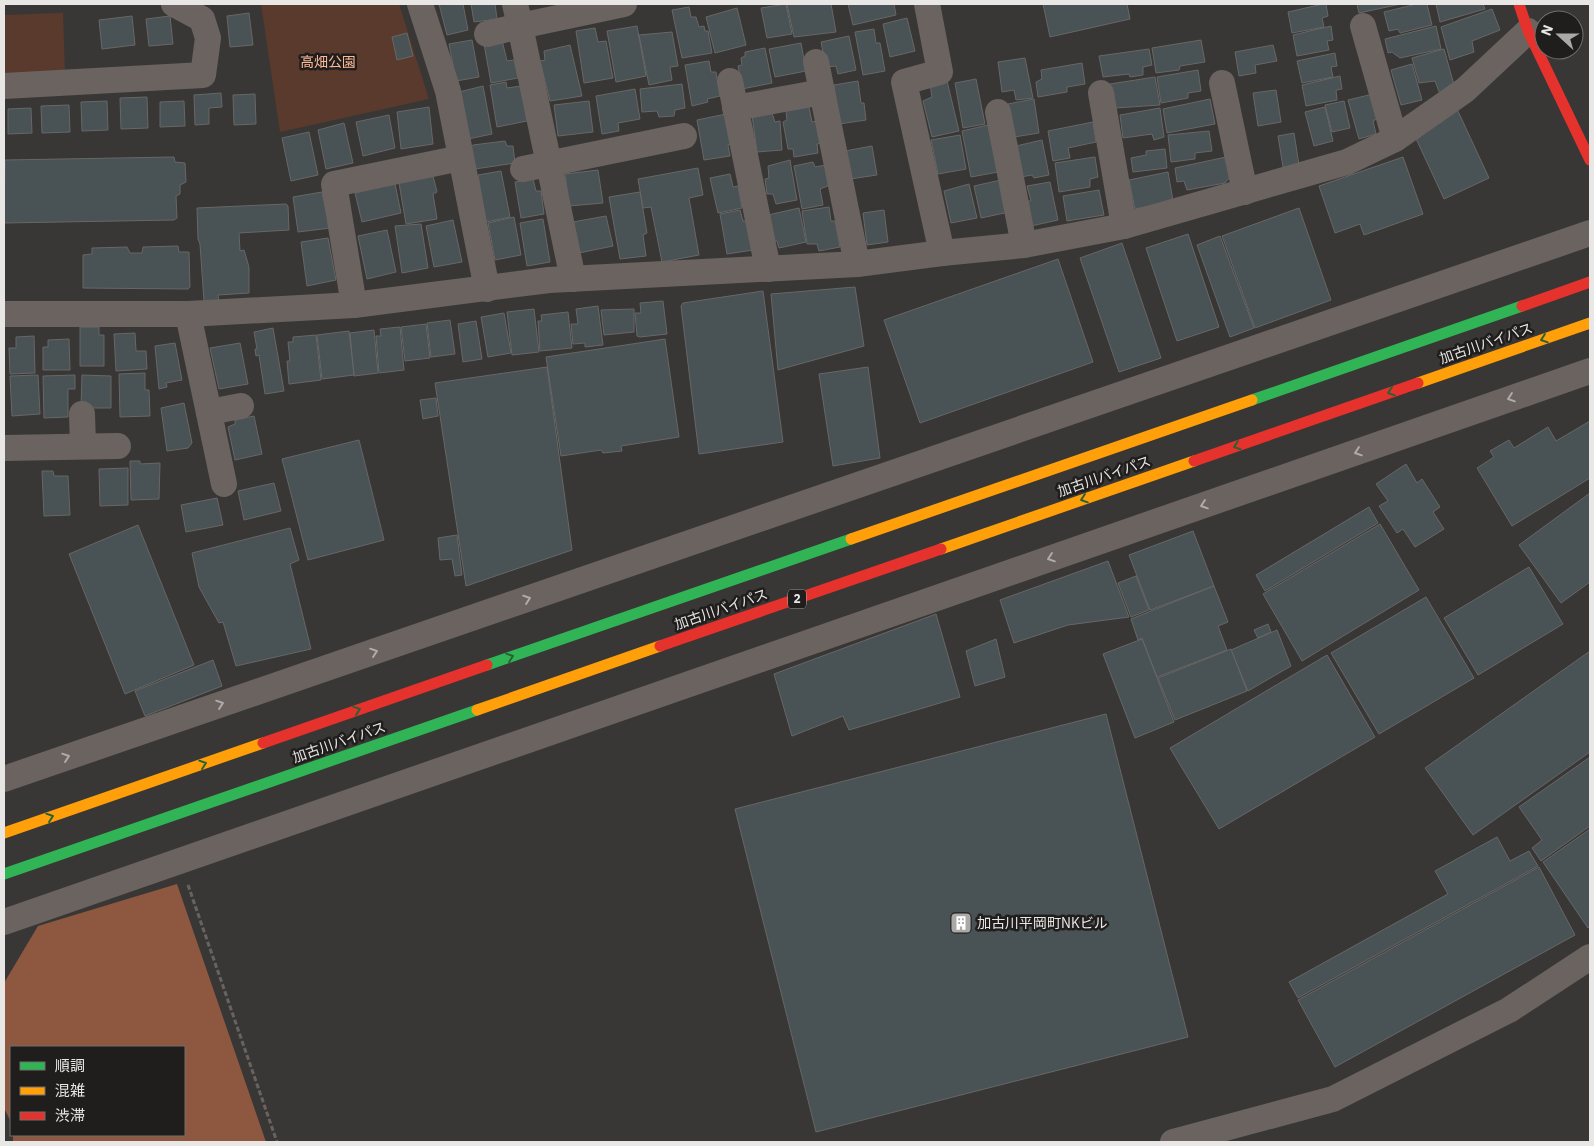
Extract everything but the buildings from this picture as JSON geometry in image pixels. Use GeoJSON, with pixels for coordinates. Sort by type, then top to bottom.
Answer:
{"type":"FeatureCollection","features":[{"type":"Feature","properties":{"kind":"main road"},"geometry":{"type":"LineString","coordinates":[[1519,4],[1528,31],[1590,160]]}},
{"type":"Feature","properties":{"kind":"main road","name":"加古川バイパス"},"geometry":{"type":"LineString","coordinates":[[4,833],[1590,282]]}},
{"type":"Feature","properties":{"kind":"main road","name":"加古川バイパス"},"geometry":{"type":"LineString","coordinates":[[4,874],[1590,323]]}},
{"type":"Feature","properties":{"kind":"street"},"geometry":{"type":"LineString","coordinates":[[4,86],[203,75],[208,38],[202,19],[174,4]]}},
{"type":"Feature","properties":{"kind":"street"},"geometry":{"type":"LineString","coordinates":[[420,4],[448,91],[487,288]]}},
{"type":"Feature","properties":{"kind":"street"},"geometry":{"type":"LineString","coordinates":[[487,34],[518,15],[624,4]]}},
{"type":"Feature","properties":{"kind":"street"},"geometry":{"type":"LineString","coordinates":[[927,4],[940,72],[904,82],[942,253]]}},
{"type":"Feature","properties":{"kind":"street"},"geometry":{"type":"LineString","coordinates":[[518,15],[573,279]]}},
{"type":"Feature","properties":{"kind":"street"},"geometry":{"type":"LineString","coordinates":[[1363,26],[1395,139]]}},
{"type":"Feature","properties":{"kind":"street"},"geometry":{"type":"LineString","coordinates":[[4,314],[188,314],[354,305],[549,280],[857,264],[1024,245],[1124,226],[1347,162],[1395,139],[1465,90],[1528,31]]}},
{"type":"Feature","properties":{"kind":"street"},"geometry":{"type":"LineString","coordinates":[[816,62],[857,264]]}},
{"type":"Feature","properties":{"kind":"street"},"geometry":{"type":"LineString","coordinates":[[730,81],[768,269]]}},
{"type":"Feature","properties":{"kind":"street"},"geometry":{"type":"LineString","coordinates":[[1222,83],[1245,192]]}},
{"type":"Feature","properties":{"kind":"street"},"geometry":{"type":"LineString","coordinates":[[735,108],[822,92]]}},
{"type":"Feature","properties":{"kind":"street"},"geometry":{"type":"LineString","coordinates":[[1101,93],[1124,226]]}},
{"type":"Feature","properties":{"kind":"street"},"geometry":{"type":"LineString","coordinates":[[998,112],[1024,245]]}},
{"type":"Feature","properties":{"kind":"street"},"geometry":{"type":"LineString","coordinates":[[523,169],[684,136]]}},
{"type":"Feature","properties":{"kind":"street"},"geometry":{"type":"LineString","coordinates":[[354,305],[334,184],[462,158]]}},
{"type":"Feature","properties":{"kind":"street"},"geometry":{"type":"LineString","coordinates":[[4,779],[1590,233]]}},
{"type":"Feature","properties":{"kind":"street"},"geometry":{"type":"LineString","coordinates":[[188,314],[224,484]]}},
{"type":"Feature","properties":{"kind":"street"},"geometry":{"type":"LineString","coordinates":[[4,922],[1590,371]]}},
{"type":"Feature","properties":{"kind":"street"},"geometry":{"type":"LineString","coordinates":[[209,412],[241,406]]}},
{"type":"Feature","properties":{"kind":"street"},"geometry":{"type":"LineString","coordinates":[[82,414],[83,446]]}},
{"type":"Feature","properties":{"kind":"street"},"geometry":{"type":"LineString","coordinates":[[4,448],[118,446]]}},
{"type":"Feature","properties":{"kind":"street"},"geometry":{"type":"LineString","coordinates":[[1173,1142],[1333,1099],[1509,1010],[1590,957]]}},
{"type":"Feature","properties":{"kind":"path"},"geometry":{"type":"LineString","coordinates":[[179,861],[277,1142]]}},
{"type":"Feature","properties":{"kind":"green space","name":"高畑公園"},"geometry":{"type":"Polygon","coordinates":[[[261,4],[399,4],[429,99],[280,132],[261,4]]]}},
{"type":"Feature","properties":{"kind":"green space"},"geometry":{"type":"Polygon","coordinates":[[[63,13],[65,72],[4,74],[4,15],[63,13]]]}},
{"type":"Feature","properties":{"kind":"shaded area"},"geometry":{"type":"Polygon","coordinates":[[[177,884],[266,1142],[13,1142],[13,1136],[185,1136],[185,1046],[10,1046],[10,1120],[4,1108],[4,983],[38,926],[177,884]]]}},
{"type":"Feature","properties":{"kind":"traffic: fast"},"geometry":{"type":"LineString","coordinates":[[1252,400],[1522,306]]}},
{"type":"Feature","properties":{"kind":"traffic: fast"},"geometry":{"type":"LineString","coordinates":[[487,665],[851,539]]}},
{"type":"Feature","properties":{"kind":"traffic: fast"},"geometry":{"type":"LineString","coordinates":[[4,874],[477,710]]}},
{"type":"Feature","properties":{"kind":"traffic: slow"},"geometry":{"type":"LineString","coordinates":[[1418,383],[1590,323]]}},
{"type":"Feature","properties":{"kind":"traffic: slow"},"geometry":{"type":"LineString","coordinates":[[851,539],[1252,400]]}},
{"type":"Feature","properties":{"kind":"traffic: slow"},"geometry":{"type":"LineString","coordinates":[[941,549],[1194,461]]}},
{"type":"Feature","properties":{"kind":"traffic: slow"},"geometry":{"type":"LineString","coordinates":[[477,710],[660,646]]}},
{"type":"Feature","properties":{"kind":"traffic: slow"},"geometry":{"type":"LineString","coordinates":[[4,833],[263,743]]}},
{"type":"Feature","properties":{"kind":"traffic: jam"},"geometry":{"type":"LineString","coordinates":[[1519,4],[1528,31],[1590,160]]}},
{"type":"Feature","properties":{"kind":"traffic: jam"},"geometry":{"type":"LineString","coordinates":[[1522,306],[1590,282]]}},
{"type":"Feature","properties":{"kind":"traffic: jam"},"geometry":{"type":"LineString","coordinates":[[1194,461],[1418,383]]}},
{"type":"Feature","properties":{"kind":"traffic: jam"},"geometry":{"type":"LineString","coordinates":[[660,646],[941,549]]}},
{"type":"Feature","properties":{"kind":"traffic: jam"},"geometry":{"type":"LineString","coordinates":[[263,743],[487,665]]}},
{"type":"Feature","properties":{"kind":"place","name":"加古川平岡町NKビル"},"geometry":{"type":"Point","coordinates":[961,923]}}]}
